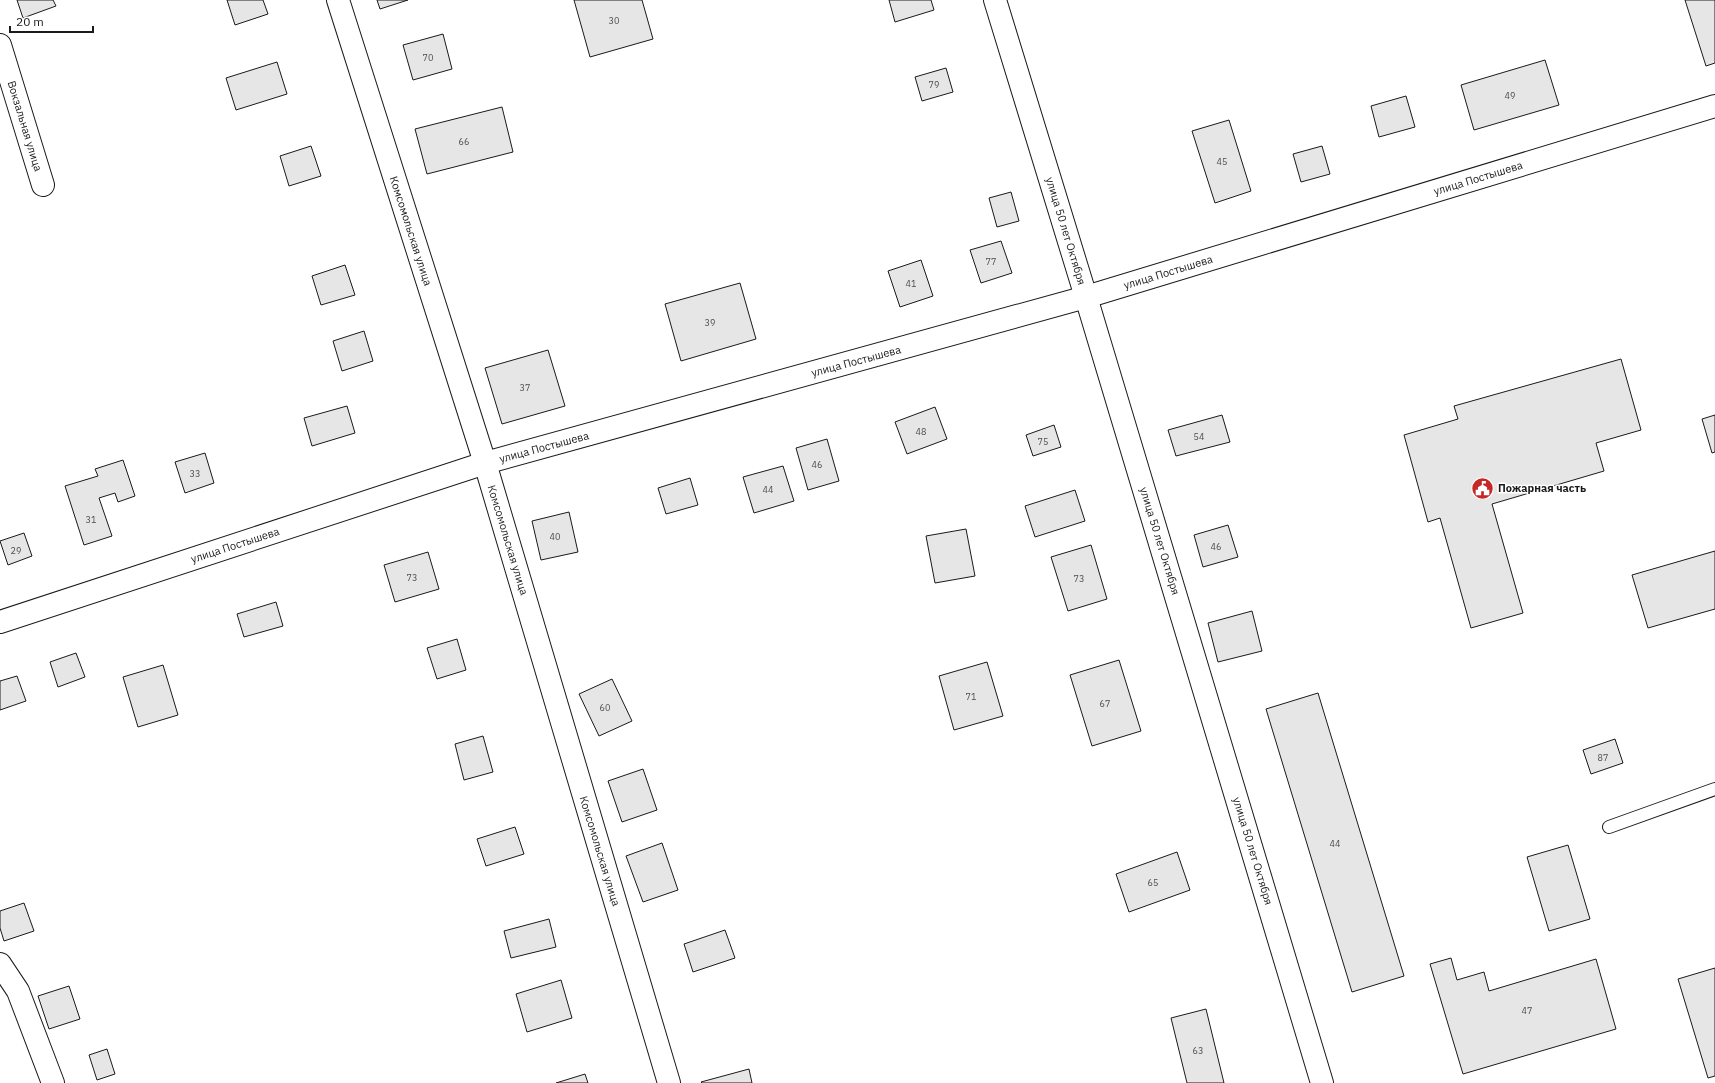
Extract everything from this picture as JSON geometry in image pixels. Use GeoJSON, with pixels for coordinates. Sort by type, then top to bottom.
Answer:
{"type":"FeatureCollection","features":[{"type":"Feature","properties":{"kind":"street","name":"Комсомольская улица"},"geometry":{"type":"LineString","coordinates":[[338,0],[485,463],[669,1083]]}},
{"type":"Feature","properties":{"kind":"street","name":"улица 50 лет Октября"},"geometry":{"type":"LineString","coordinates":[[994,0],[1086,297],[1322,1083]]}},
{"type":"Feature","properties":{"kind":"street","name":"Вокзальная улица"},"geometry":{"type":"LineString","coordinates":[[0,44],[43,185]]}},
{"type":"Feature","properties":{"kind":"street","name":"улица Постышева"},"geometry":{"type":"LineString","coordinates":[[0,622],[485,463],[1086,297],[1715,106]]}},
{"type":"Feature","properties":{"kind":"street"},"geometry":{"type":"LineString","coordinates":[[0,964],[18,991],[53,1083]]}},
{"type":"Feature","properties":{"kind":"lane"},"geometry":{"type":"LineString","coordinates":[[1609,828],[1715,789]]}},
{"type":"Feature","properties":{"kind":"building"},"geometry":{"type":"Polygon","coordinates":[[[17,0],[53,0],[56,6],[23,18],[17,0]]]}},
{"type":"Feature","properties":{"kind":"building"},"geometry":{"type":"Polygon","coordinates":[[[227,0],[263,0],[268,14],[235,25],[227,0]]]}},
{"type":"Feature","properties":{"kind":"building"},"geometry":{"type":"Polygon","coordinates":[[[377,0],[408,0],[380,9],[377,0]]]}},
{"type":"Feature","properties":{"kind":"building"},"geometry":{"type":"Polygon","coordinates":[[[574,0],[642,0],[653,39],[590,57],[574,0]]]}},
{"type":"Feature","properties":{"kind":"building"},"geometry":{"type":"Polygon","coordinates":[[[889,0],[931,0],[934,10],[895,22],[889,0]]]}},
{"type":"Feature","properties":{"kind":"building"},"geometry":{"type":"Polygon","coordinates":[[[1685,0],[1715,0],[1715,63],[1706,66],[1685,0]]]}},
{"type":"Feature","properties":{"kind":"building"},"geometry":{"type":"Polygon","coordinates":[[[443,34],[452,69],[413,80],[403,45],[443,34]]]}},
{"type":"Feature","properties":{"kind":"building"},"geometry":{"type":"Polygon","coordinates":[[[1545,60],[1559,105],[1474,130],[1461,85],[1545,60]]]}},
{"type":"Feature","properties":{"kind":"building"},"geometry":{"type":"Polygon","coordinates":[[[277,62],[287,94],[236,110],[226,78],[277,62]]]}},
{"type":"Feature","properties":{"kind":"building"},"geometry":{"type":"Polygon","coordinates":[[[946,68],[953,92],[922,101],[915,77],[946,68]]]}},
{"type":"Feature","properties":{"kind":"building"},"geometry":{"type":"Polygon","coordinates":[[[1406,96],[1415,127],[1379,137],[1371,106],[1406,96]]]}},
{"type":"Feature","properties":{"kind":"building"},"geometry":{"type":"Polygon","coordinates":[[[502,107],[513,152],[427,174],[415,129],[502,107]]]}},
{"type":"Feature","properties":{"kind":"building"},"geometry":{"type":"Polygon","coordinates":[[[1229,120],[1251,191],[1215,203],[1192,131],[1229,120]]]}},
{"type":"Feature","properties":{"kind":"building"},"geometry":{"type":"Polygon","coordinates":[[[311,146],[321,176],[289,186],[280,156],[311,146]]]}},
{"type":"Feature","properties":{"kind":"building"},"geometry":{"type":"Polygon","coordinates":[[[1322,146],[1330,174],[1301,182],[1293,154],[1322,146]]]}},
{"type":"Feature","properties":{"kind":"building"},"geometry":{"type":"Polygon","coordinates":[[[1011,192],[1019,221],[997,227],[989,198],[1011,192]]]}},
{"type":"Feature","properties":{"kind":"building"},"geometry":{"type":"Polygon","coordinates":[[[1001,241],[1012,273],[981,283],[970,250],[1001,241]]]}},
{"type":"Feature","properties":{"kind":"building"},"geometry":{"type":"Polygon","coordinates":[[[921,260],[933,296],[900,307],[888,271],[921,260]]]}},
{"type":"Feature","properties":{"kind":"building"},"geometry":{"type":"Polygon","coordinates":[[[345,265],[355,295],[321,305],[312,276],[345,265]]]}},
{"type":"Feature","properties":{"kind":"building"},"geometry":{"type":"Polygon","coordinates":[[[740,283],[756,339],[681,361],[665,304],[740,283]]]}},
{"type":"Feature","properties":{"kind":"building"},"geometry":{"type":"Polygon","coordinates":[[[364,331],[373,361],[342,371],[333,341],[364,331]]]}},
{"type":"Feature","properties":{"kind":"building"},"geometry":{"type":"Polygon","coordinates":[[[548,350],[565,406],[502,424],[485,368],[548,350]]]}},
{"type":"Feature","properties":{"kind":"building","name":"Пожарная часть"},"geometry":{"type":"Polygon","coordinates":[[[1621,359],[1641,430],[1596,443],[1604,471],[1492,504],[1523,613],[1471,628],[1440,518],[1428,522],[1404,435],[1458,419],[1454,406],[1621,359]]]}},
{"type":"Feature","properties":{"kind":"building"},"geometry":{"type":"Polygon","coordinates":[[[347,406],[355,433],[312,446],[304,418],[347,406]]]}},
{"type":"Feature","properties":{"kind":"building"},"geometry":{"type":"Polygon","coordinates":[[[935,407],[947,439],[907,454],[895,422],[935,407]]]}},
{"type":"Feature","properties":{"kind":"building"},"geometry":{"type":"Polygon","coordinates":[[[1222,415],[1230,442],[1176,456],[1168,430],[1222,415]]]}},
{"type":"Feature","properties":{"kind":"building"},"geometry":{"type":"Polygon","coordinates":[[[1715,415],[1715,452],[1712,453],[1702,419],[1715,415]]]}},
{"type":"Feature","properties":{"kind":"building"},"geometry":{"type":"Polygon","coordinates":[[[1054,425],[1061,447],[1033,456],[1026,435],[1054,425]]]}},
{"type":"Feature","properties":{"kind":"building"},"geometry":{"type":"Polygon","coordinates":[[[827,439],[839,481],[808,490],[796,448],[827,439]]]}},
{"type":"Feature","properties":{"kind":"building"},"geometry":{"type":"Polygon","coordinates":[[[205,453],[214,483],[185,493],[175,462],[205,453]]]}},
{"type":"Feature","properties":{"kind":"building"},"geometry":{"type":"Polygon","coordinates":[[[123,460],[135,496],[118,502],[115,493],[99,498],[112,536],[84,545],[65,486],[98,476],[95,469],[123,460]]]}},
{"type":"Feature","properties":{"kind":"building"},"geometry":{"type":"Polygon","coordinates":[[[783,466],[794,501],[754,513],[743,477],[783,466]]]}},
{"type":"Feature","properties":{"kind":"building"},"geometry":{"type":"Polygon","coordinates":[[[690,478],[698,505],[666,514],[658,488],[690,478]]]}},
{"type":"Feature","properties":{"kind":"building"},"geometry":{"type":"Polygon","coordinates":[[[1075,490],[1085,521],[1035,537],[1025,506],[1075,490]]]}},
{"type":"Feature","properties":{"kind":"building"},"geometry":{"type":"Polygon","coordinates":[[[569,512],[578,552],[541,560],[532,521],[569,512]]]}},
{"type":"Feature","properties":{"kind":"building"},"geometry":{"type":"Polygon","coordinates":[[[1228,525],[1238,557],[1203,567],[1194,535],[1228,525]]]}},
{"type":"Feature","properties":{"kind":"building"},"geometry":{"type":"Polygon","coordinates":[[[966,529],[975,576],[935,583],[926,536],[966,529]]]}},
{"type":"Feature","properties":{"kind":"building"},"geometry":{"type":"Polygon","coordinates":[[[24,533],[32,556],[8,565],[0,541],[24,533]]]}},
{"type":"Feature","properties":{"kind":"building"},"geometry":{"type":"Polygon","coordinates":[[[1091,545],[1107,599],[1068,611],[1051,557],[1091,545]]]}},
{"type":"Feature","properties":{"kind":"building"},"geometry":{"type":"Polygon","coordinates":[[[1715,551],[1715,609],[1648,628],[1632,575],[1715,551]]]}},
{"type":"Feature","properties":{"kind":"building"},"geometry":{"type":"Polygon","coordinates":[[[428,552],[439,589],[395,602],[384,565],[428,552]]]}},
{"type":"Feature","properties":{"kind":"building"},"geometry":{"type":"Polygon","coordinates":[[[276,602],[283,626],[244,637],[237,614],[276,602]]]}},
{"type":"Feature","properties":{"kind":"building"},"geometry":{"type":"Polygon","coordinates":[[[1252,611],[1262,651],[1218,662],[1208,623],[1252,611]]]}},
{"type":"Feature","properties":{"kind":"building"},"geometry":{"type":"Polygon","coordinates":[[[457,639],[466,670],[437,679],[427,648],[457,639]]]}},
{"type":"Feature","properties":{"kind":"building"},"geometry":{"type":"Polygon","coordinates":[[[76,653],[85,677],[58,687],[50,662],[76,653]]]}},
{"type":"Feature","properties":{"kind":"building"},"geometry":{"type":"Polygon","coordinates":[[[1119,660],[1141,731],[1092,746],[1070,675],[1119,660]]]}},
{"type":"Feature","properties":{"kind":"building"},"geometry":{"type":"Polygon","coordinates":[[[987,662],[1003,716],[954,730],[939,676],[987,662]]]}},
{"type":"Feature","properties":{"kind":"building"},"geometry":{"type":"Polygon","coordinates":[[[163,665],[178,715],[138,727],[123,677],[163,665]]]}},
{"type":"Feature","properties":{"kind":"building"},"geometry":{"type":"Polygon","coordinates":[[[17,676],[26,701],[0,710],[0,681],[17,676]]]}},
{"type":"Feature","properties":{"kind":"building"},"geometry":{"type":"Polygon","coordinates":[[[612,679],[632,721],[599,736],[579,694],[612,679]]]}},
{"type":"Feature","properties":{"kind":"building"},"geometry":{"type":"Polygon","coordinates":[[[1318,693],[1404,976],[1352,992],[1266,709],[1318,693]]]}},
{"type":"Feature","properties":{"kind":"building"},"geometry":{"type":"Polygon","coordinates":[[[483,736],[493,772],[464,780],[455,744],[483,736]]]}},
{"type":"Feature","properties":{"kind":"building"},"geometry":{"type":"Polygon","coordinates":[[[1615,739],[1623,763],[1591,774],[1583,750],[1615,739]]]}},
{"type":"Feature","properties":{"kind":"building"},"geometry":{"type":"Polygon","coordinates":[[[643,769],[657,810],[622,822],[608,781],[643,769]]]}},
{"type":"Feature","properties":{"kind":"building"},"geometry":{"type":"Polygon","coordinates":[[[515,827],[524,854],[486,866],[477,839],[515,827]]]}},
{"type":"Feature","properties":{"kind":"building"},"geometry":{"type":"Polygon","coordinates":[[[662,843],[678,890],[643,902],[626,856],[662,843]]]}},
{"type":"Feature","properties":{"kind":"building"},"geometry":{"type":"Polygon","coordinates":[[[1568,845],[1590,919],[1549,931],[1527,857],[1568,845]]]}},
{"type":"Feature","properties":{"kind":"building"},"geometry":{"type":"Polygon","coordinates":[[[1177,852],[1190,890],[1129,912],[1116,874],[1177,852]]]}},
{"type":"Feature","properties":{"kind":"building"},"geometry":{"type":"Polygon","coordinates":[[[24,903],[34,931],[4,941],[0,928],[0,911],[24,903]]]}},
{"type":"Feature","properties":{"kind":"building"},"geometry":{"type":"Polygon","coordinates":[[[549,919],[556,947],[511,958],[504,931],[549,919]]]}},
{"type":"Feature","properties":{"kind":"building"},"geometry":{"type":"Polygon","coordinates":[[[725,930],[735,958],[693,972],[684,944],[725,930]]]}},
{"type":"Feature","properties":{"kind":"building"},"geometry":{"type":"Polygon","coordinates":[[[1451,958],[1457,980],[1484,972],[1489,991],[1596,959],[1616,1029],[1463,1074],[1430,964],[1451,958]]]}},
{"type":"Feature","properties":{"kind":"building"},"geometry":{"type":"Polygon","coordinates":[[[1715,968],[1715,1076],[1708,1078],[1678,979],[1715,968]]]}},
{"type":"Feature","properties":{"kind":"building"},"geometry":{"type":"Polygon","coordinates":[[[561,980],[572,1018],[527,1032],[516,994],[561,980]]]}},
{"type":"Feature","properties":{"kind":"building"},"geometry":{"type":"Polygon","coordinates":[[[69,986],[80,1019],[49,1029],[38,996],[69,986]]]}},
{"type":"Feature","properties":{"kind":"building"},"geometry":{"type":"Polygon","coordinates":[[[1206,1009],[1224,1083],[1187,1083],[1171,1018],[1206,1009]]]}},
{"type":"Feature","properties":{"kind":"building"},"geometry":{"type":"Polygon","coordinates":[[[107,1049],[115,1074],[97,1080],[89,1055],[107,1049]]]}},
{"type":"Feature","properties":{"kind":"building"},"geometry":{"type":"Polygon","coordinates":[[[749,1069],[752,1083],[701,1082],[749,1069]]]}},
{"type":"Feature","properties":{"kind":"building"},"geometry":{"type":"Polygon","coordinates":[[[585,1074],[588,1083],[556,1083],[585,1074]]]}},
{"type":"Feature","properties":{"kind":"place","name":"Пожарная часть"},"geometry":{"type":"Point","coordinates":[1483,488]}}]}
